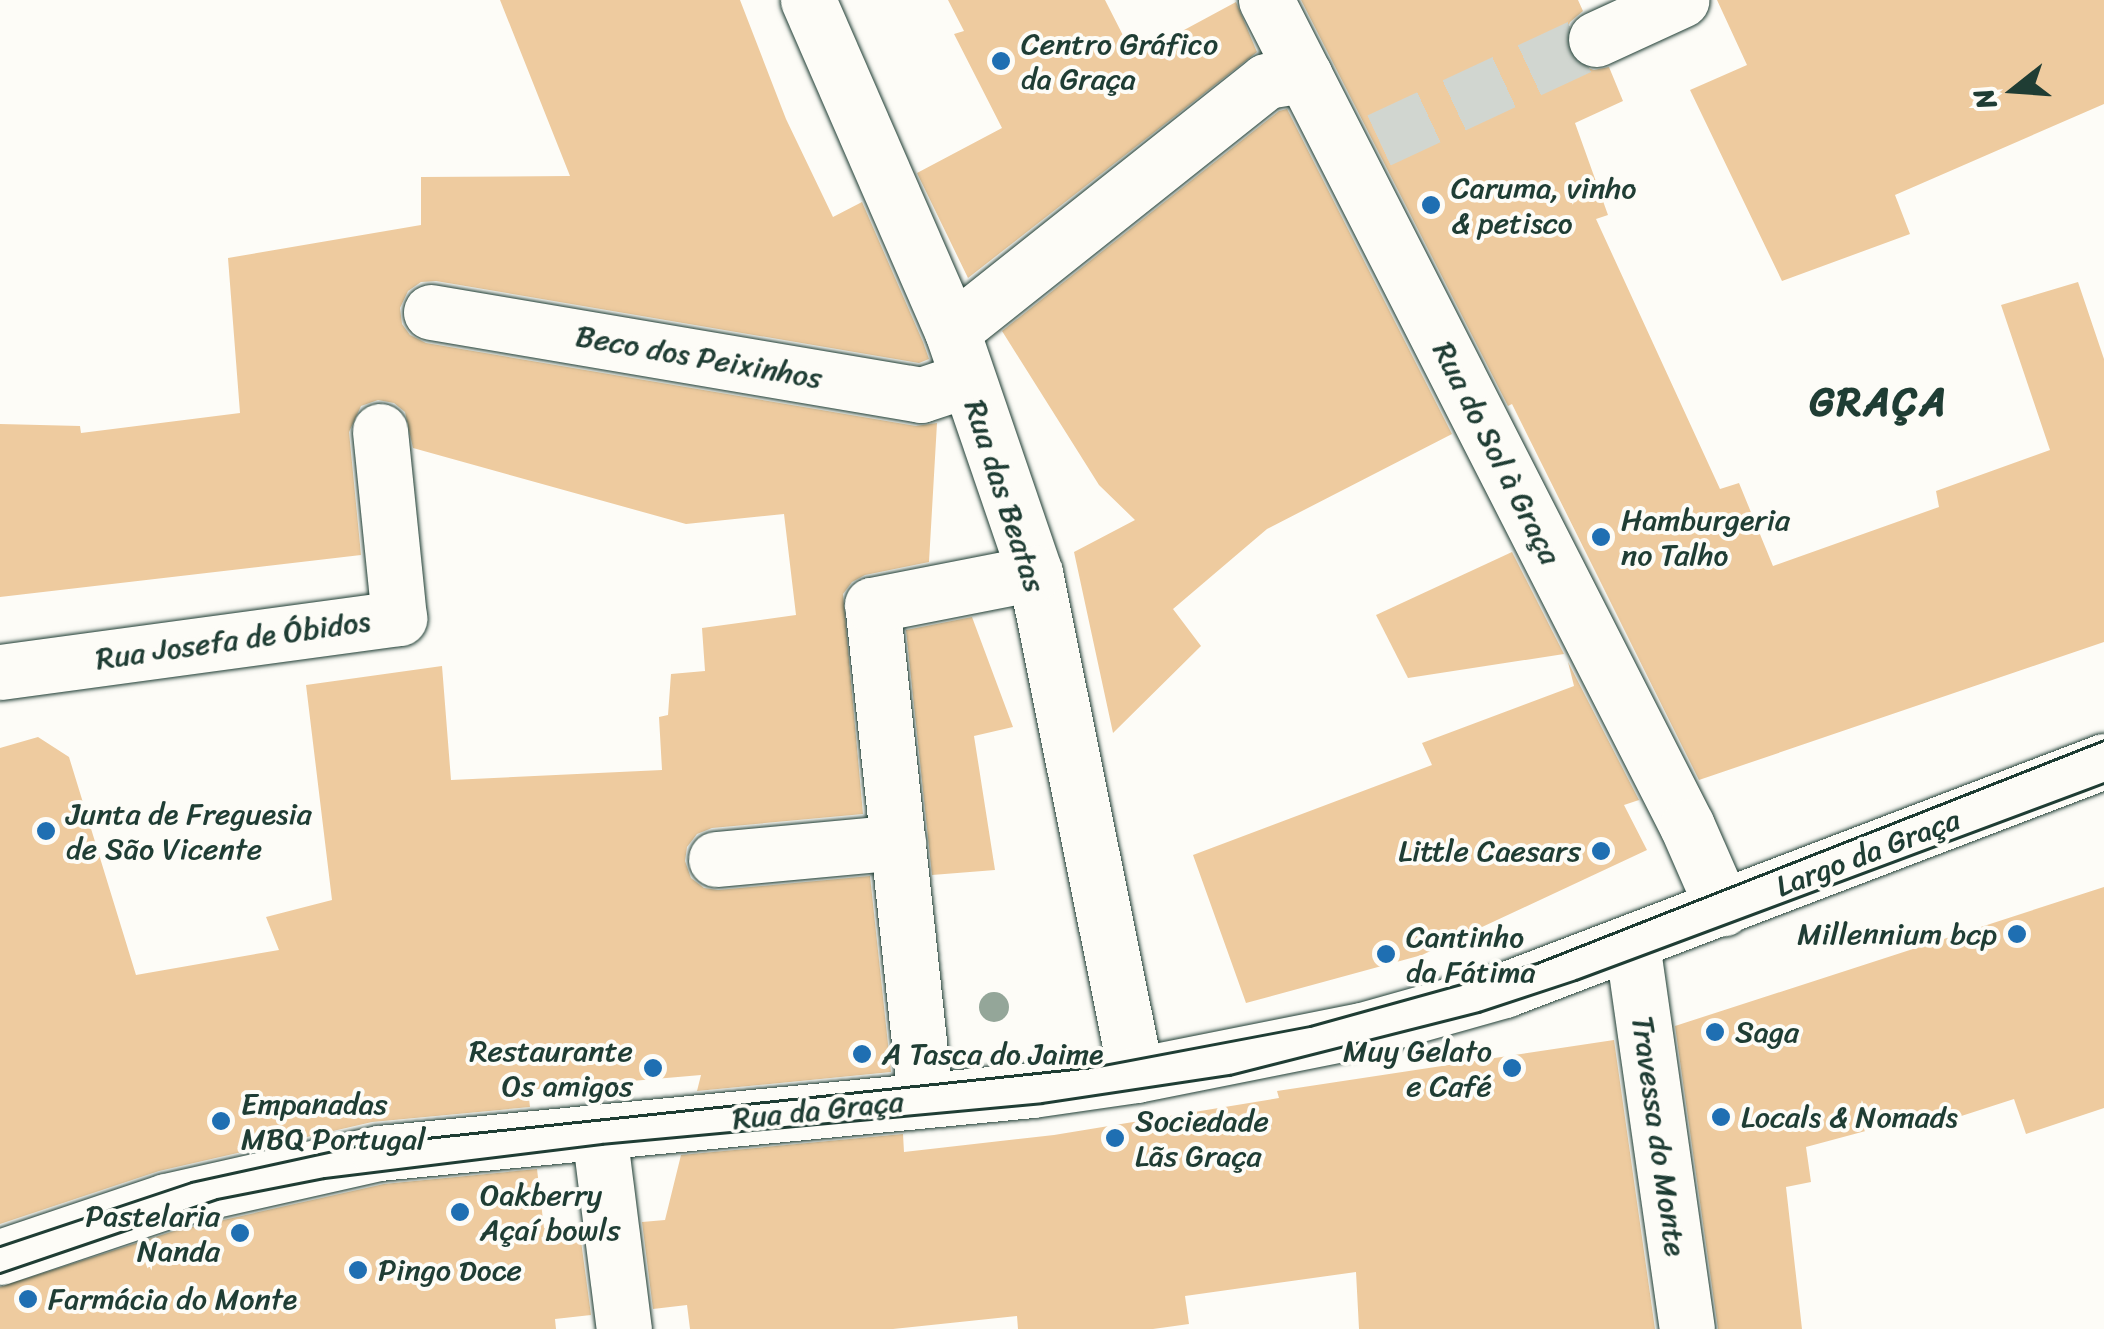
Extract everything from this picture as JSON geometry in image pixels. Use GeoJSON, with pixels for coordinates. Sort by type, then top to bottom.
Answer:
{"type":"FeatureCollection","features":[{"type":"Feature","properties":{"kind":"street","name":"Rua das Beatas"},"geometry":{"type":"LineString","coordinates":[[808,0],[959,355],[1034,573],[1136,1075]]}},
{"type":"Feature","properties":{"kind":"street","name":"Rua do Sol à Graça"},"geometry":{"type":"LineString","coordinates":[[1266,0],[1305,75],[1363,147],[1723,908]]}},
{"type":"Feature","properties":{"kind":"street","name":"Beco dos Peixinhos"},"geometry":{"type":"LineString","coordinates":[[431,312],[922,395],[959,355],[1266,82],[1305,75]]}},
{"type":"Feature","properties":{"kind":"street","name":"Rua Josefa de Óbidos"},"geometry":{"type":"LineString","coordinates":[[0,672],[399,618],[380,432]]}},
{"type":"Feature","properties":{"kind":"street"},"geometry":{"type":"LineString","coordinates":[[925,1098],[872,606],[1034,573]]}},
{"type":"Feature","properties":{"kind":"street","name":"Largo da Graça"},"geometry":{"type":"LineString","coordinates":[[1632,943],[2104,761]]}},
{"type":"Feature","properties":{"kind":"street"},"geometry":{"type":"LineString","coordinates":[[716,859],[898,842]]}},
{"type":"Feature","properties":{"kind":"street","name":"Rua da Graça"},"geometry":{"type":"LineString","coordinates":[[0,1256],[166,1201],[284,1171],[379,1153],[1136,1075],[1362,1030],[1504,990],[1632,943]]}},
{"type":"Feature","properties":{"kind":"street","name":"Travessa do Monte"},"geometry":{"type":"LineString","coordinates":[[1632,943],[1686,1329]]}},
{"type":"Feature","properties":{"kind":"street"},"geometry":{"type":"LineString","coordinates":[[600,1132],[624,1329]]}},
{"type":"Feature","properties":{"kind":"building"},"geometry":{"type":"Polygon","coordinates":[[[500,0],[740,0],[786,119],[833,217],[862,202],[923,342],[929,359],[919,363],[436,281],[421,282],[408,291],[400,308],[402,324],[410,335],[426,343],[916,426],[937,423],[929,562],[865,575],[852,582],[843,594],[863,814],[712,828],[697,834],[687,847],[685,861],[691,878],[704,888],[718,890],[870,876],[891,1072],[697,1091],[701,1075],[528,1090],[530,1107],[372,1122],[159,1171],[0,1224],[0,748],[38,737],[69,757],[136,975],[279,950],[266,917],[332,900],[306,685],[442,666],[451,780],[662,770],[659,717],[668,715],[671,674],[705,671],[702,628],[796,615],[784,514],[686,524],[413,448],[405,412],[394,403],[378,400],[361,406],[349,432],[361,555],[0,597],[0,424],[80,426],[81,433],[240,413],[228,258],[421,225],[421,177],[570,176],[500,0]]]}},
{"type":"Feature","properties":{"kind":"building"},"geometry":{"type":"Polygon","coordinates":[[[948,0],[1105,0],[1134,57],[1236,2],[1257,52],[968,278],[917,173],[1002,128],[954,34],[964,31],[948,0]]]}},
{"type":"Feature","properties":{"kind":"building"},"geometry":{"type":"Polygon","coordinates":[[[1301,0],[1578,0],[1583,11],[1570,22],[1565,35],[1567,51],[1579,65],[1594,70],[1609,67],[1623,101],[1575,123],[1608,215],[1596,219],[1720,489],[1739,483],[1773,566],[1939,507],[1936,491],[2050,450],[2001,305],[2078,282],[2104,359],[2104,642],[1699,780],[1512,404],[1508,406],[1301,0]]]}},
{"type":"Feature","properties":{"kind":"building"},"geometry":{"type":"Polygon","coordinates":[[[1717,0],[2104,0],[2104,104],[1895,195],[1910,234],[1782,281],[1690,90],[1747,65],[1717,0]]]}},
{"type":"Feature","properties":{"kind":"building"},"geometry":{"type":"Polygon","coordinates":[[[1287,109],[1452,434],[1267,529],[1173,609],[1201,646],[1113,733],[1074,552],[1135,520],[1099,485],[1002,331],[1279,111],[1287,109]]]}},
{"type":"Feature","properties":{"kind":"building"},"geometry":{"type":"Polygon","coordinates":[[[1512,552],[1564,654],[1408,678],[1376,615],[1512,552]]]}},
{"type":"Feature","properties":{"kind":"building"},"geometry":{"type":"Polygon","coordinates":[[[972,617],[1013,727],[974,736],[995,870],[932,875],[906,630],[972,617]]]}},
{"type":"Feature","properties":{"kind":"building"},"geometry":{"type":"Polygon","coordinates":[[[1568,662],[1639,800],[1624,805],[1647,850],[1422,955],[1246,1003],[1193,855],[1432,765],[1422,743],[1574,686],[1568,662]]]}},
{"type":"Feature","properties":{"kind":"building"},"geometry":{"type":"Polygon","coordinates":[[[2104,887],[2104,1108],[2026,1134],[2014,1099],[1918,1130],[1914,1118],[1806,1147],[1811,1182],[1786,1187],[1802,1329],[1718,1329],[1675,1026],[2104,887]]]}},
{"type":"Feature","properties":{"kind":"building"},"geometry":{"type":"Polygon","coordinates":[[[1614,1040],[1655,1329],[1359,1329],[1356,1272],[1185,1296],[1189,1324],[1153,1329],[1018,1329],[1017,1316],[893,1329],[690,1329],[687,1305],[653,1309],[642,1222],[665,1220],[681,1155],[903,1134],[904,1152],[1054,1135],[1279,1098],[1277,1091],[1614,1040]]]}},
{"type":"Feature","properties":{"kind":"building"},"geometry":{"type":"Polygon","coordinates":[[[537,1169],[544,1228],[579,1226],[591,1315],[555,1319],[556,1329],[0,1329],[0,1287],[174,1231],[384,1184],[537,1169]]]}},
{"type":"Feature","properties":{"kind":"tunnel"},"geometry":{"type":"LineString","coordinates":[[1379,140],[1596,39]]}},
{"type":"Feature","properties":{"kind":"tram line"},"geometry":{"type":"LineString","coordinates":[[0,1246],[191,1182],[361,1145],[1093,1067],[1310,1026],[1537,963],[2104,740]]}},
{"type":"Feature","properties":{"kind":"tram line"},"geometry":{"type":"LineString","coordinates":[[0,1273],[217,1199],[324,1178],[602,1144],[1042,1103],[1230,1075],[1479,1012],[1576,980],[2104,783]]}},
{"type":"Feature","properties":{"kind":"place","name":"Centro Gráfico da Graça"},"geometry":{"type":"Point","coordinates":[1001,61]}},
{"type":"Feature","properties":{"kind":"place","name":"Caruma, vinho & petisco"},"geometry":{"type":"Point","coordinates":[1431,205]}},
{"type":"Feature","properties":{"kind":"place","name":"Hamburgeria no Talho"},"geometry":{"type":"Point","coordinates":[1601,537]}},
{"type":"Feature","properties":{"kind":"place","name":"Junta de Freguesia de São Vicente"},"geometry":{"type":"Point","coordinates":[46,831]}},
{"type":"Feature","properties":{"kind":"place","name":"Little Caesars"},"geometry":{"type":"Point","coordinates":[1601,851]}},
{"type":"Feature","properties":{"kind":"place","name":"Millennium bcp"},"geometry":{"type":"Point","coordinates":[2017,934]}},
{"type":"Feature","properties":{"kind":"place","name":"Cantinho da Fátima"},"geometry":{"type":"Point","coordinates":[1386,954]}},
{"type":"Feature","properties":{"kind":"place","name":"Saga"},"geometry":{"type":"Point","coordinates":[1715,1032]}},
{"type":"Feature","properties":{"kind":"place","name":"A Tasca do Jaime"},"geometry":{"type":"Point","coordinates":[862,1054]}},
{"type":"Feature","properties":{"kind":"place","name":"Restaurante Os amigos"},"geometry":{"type":"Point","coordinates":[653,1068]}},
{"type":"Feature","properties":{"kind":"place","name":"Muy Gelato e Café"},"geometry":{"type":"Point","coordinates":[1512,1068]}},
{"type":"Feature","properties":{"kind":"place","name":"Locals & Nomads"},"geometry":{"type":"Point","coordinates":[1721,1117]}},
{"type":"Feature","properties":{"kind":"place","name":"Empanadas MBQ Portugal"},"geometry":{"type":"Point","coordinates":[221,1121]}},
{"type":"Feature","properties":{"kind":"place","name":"Sociedade Lãs Graça"},"geometry":{"type":"Point","coordinates":[1115,1138]}},
{"type":"Feature","properties":{"kind":"place","name":"Oakberry Açaí bowls"},"geometry":{"type":"Point","coordinates":[460,1212]}},
{"type":"Feature","properties":{"kind":"place","name":"Pastelaria Nanda"},"geometry":{"type":"Point","coordinates":[240,1233]}},
{"type":"Feature","properties":{"kind":"place","name":"Pingo Doce"},"geometry":{"type":"Point","coordinates":[358,1270]}},
{"type":"Feature","properties":{"kind":"place","name":"Farmácia do Monte"},"geometry":{"type":"Point","coordinates":[28,1299]}},
{"type":"Feature","properties":{"kind":"district","name":"GRAÇA"},"geometry":{"type":"Point","coordinates":[1879,402]}}]}
